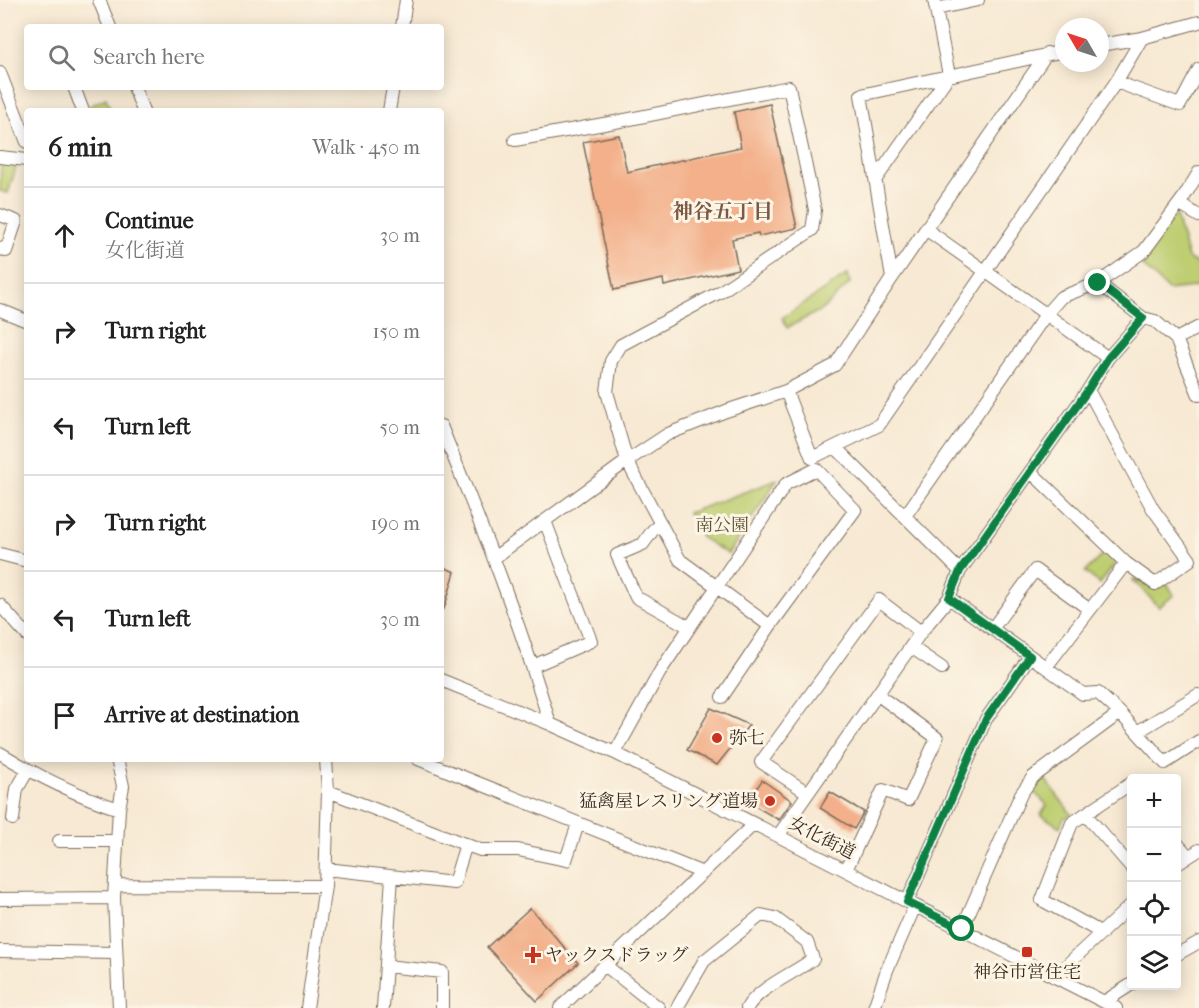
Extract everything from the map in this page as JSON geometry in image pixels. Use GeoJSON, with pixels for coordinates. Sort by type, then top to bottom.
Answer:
{"type":"FeatureCollection","features":[{"type":"Feature","properties":{"kind":"street"},"geometry":{"type":"LineString","coordinates":[[99,0],[109,24]]}},
{"type":"Feature","properties":{"kind":"street"},"geometry":{"type":"LineString","coordinates":[[402,24],[406,0]]}},
{"type":"Feature","properties":{"kind":"street"},"geometry":{"type":"LineString","coordinates":[[876,179],[949,75],[935,4],[978,0]]}},
{"type":"Feature","properties":{"kind":"street"},"geometry":{"type":"LineString","coordinates":[[1109,44],[1142,38],[1199,22]]}},
{"type":"Feature","properties":{"kind":"street"},"geometry":{"type":"LineString","coordinates":[[786,391],[812,458],[879,425],[1116,82],[1142,38]]}},
{"type":"Feature","properties":{"kind":"street"},"geometry":{"type":"LineString","coordinates":[[892,278],[861,94],[1055,52]]}},
{"type":"Feature","properties":{"kind":"street"},"geometry":{"type":"LineString","coordinates":[[495,556],[668,434],[786,391],[835,365],[1047,53]]}},
{"type":"Feature","properties":{"kind":"street"},"geometry":{"type":"LineString","coordinates":[[1116,82],[1180,105],[1199,69]]}},
{"type":"Feature","properties":{"kind":"street"},"geometry":{"type":"LineString","coordinates":[[0,73],[24,134]]}},
{"type":"Feature","properties":{"kind":"street"},"geometry":{"type":"LineString","coordinates":[[515,140],[789,87],[815,210],[812,230],[720,292],[621,345],[611,361],[607,392],[627,461],[680,560],[770,626]]}},
{"type":"Feature","properties":{"kind":"street"},"geometry":{"type":"LineString","coordinates":[[75,90],[82,108]]}},
{"type":"Feature","properties":{"kind":"street"},"geometry":{"type":"LineString","coordinates":[[135,90],[142,108]]}},
{"type":"Feature","properties":{"kind":"street"},"geometry":{"type":"LineString","coordinates":[[390,108],[392,90]]}},
{"type":"Feature","properties":{"kind":"street"},"geometry":{"type":"LineString","coordinates":[[0,157],[24,160]]}},
{"type":"Feature","properties":{"kind":"street"},"geometry":{"type":"LineString","coordinates":[[905,516],[1047,313],[1061,297],[1098,283],[1144,251],[1179,204],[1199,172]]}},
{"type":"Feature","properties":{"kind":"street"},"geometry":{"type":"LineString","coordinates":[[1179,204],[1199,216]]}},
{"type":"Feature","properties":{"kind":"street"},"geometry":{"type":"LineString","coordinates":[[0,214],[16,221],[6,251],[0,248]]}},
{"type":"Feature","properties":{"kind":"street"},"geometry":{"type":"LineString","coordinates":[[927,230],[1108,358]]}},
{"type":"Feature","properties":{"kind":"street"},"geometry":{"type":"LineString","coordinates":[[1098,283],[1143,318],[1155,321],[1176,339],[1199,395]]}},
{"type":"Feature","properties":{"kind":"street"},"geometry":{"type":"LineString","coordinates":[[0,310],[24,320]]}},
{"type":"Feature","properties":{"kind":"street"},"geometry":{"type":"LineString","coordinates":[[778,837],[921,632],[949,598],[960,571],[1088,390],[1108,358],[1143,318]]}},
{"type":"Feature","properties":{"kind":"street"},"geometry":{"type":"LineString","coordinates":[[1176,339],[1199,327]]}},
{"type":"Feature","properties":{"kind":"street"},"geometry":{"type":"LineString","coordinates":[[1031,472],[1126,563],[1155,584],[1191,560],[1153,508],[1088,390]]}},
{"type":"Feature","properties":{"kind":"street"},"geometry":{"type":"LineString","coordinates":[[444,433],[495,556],[533,666],[550,724]]}},
{"type":"Feature","properties":{"kind":"street"},"geometry":{"type":"LineString","coordinates":[[836,448],[960,571]]}},
{"type":"Feature","properties":{"kind":"street"},"geometry":{"type":"LineString","coordinates":[[615,753],[660,669],[786,484],[816,469],[855,510],[770,626],[722,697]]}},
{"type":"Feature","properties":{"kind":"street"},"geometry":{"type":"LineString","coordinates":[[533,666],[591,641],[545,521]]}},
{"type":"Feature","properties":{"kind":"street"},"geometry":{"type":"LineString","coordinates":[[660,524],[643,544],[617,555],[636,597],[689,627]]}},
{"type":"Feature","properties":{"kind":"street"},"geometry":{"type":"LineString","coordinates":[[0,554],[24,560]]}},
{"type":"Feature","properties":{"kind":"street"},"geometry":{"type":"LineString","coordinates":[[1046,667],[1126,563]]}},
{"type":"Feature","properties":{"kind":"street"},"geometry":{"type":"LineString","coordinates":[[992,629],[1035,570],[1090,610]]}},
{"type":"Feature","properties":{"kind":"street"},"geometry":{"type":"LineString","coordinates":[[949,598],[1083,694],[1098,693],[1120,713],[1165,763],[1199,741]]}},
{"type":"Feature","properties":{"kind":"street"},"geometry":{"type":"LineString","coordinates":[[808,794],[761,762],[879,600],[921,632]]}},
{"type":"Feature","properties":{"kind":"street"},"geometry":{"type":"LineString","coordinates":[[0,605],[24,632]]}},
{"type":"Feature","properties":{"kind":"street"},"geometry":{"type":"LineString","coordinates":[[911,647],[942,668]]}},
{"type":"Feature","properties":{"kind":"street"},"geometry":{"type":"LineString","coordinates":[[874,1008],[911,904],[986,719],[1030,656]]}},
{"type":"Feature","properties":{"kind":"street","name":"女化街道"},"geometry":{"type":"LineString","coordinates":[[444,681],[615,753],[1116,1008]]}},
{"type":"Feature","properties":{"kind":"street"},"geometry":{"type":"LineString","coordinates":[[846,870],[883,790],[908,800],[937,738],[878,695]]}},
{"type":"Feature","properties":{"kind":"street"},"geometry":{"type":"LineString","coordinates":[[1137,732],[1198,695]]}},
{"type":"Feature","properties":{"kind":"street"},"geometry":{"type":"LineString","coordinates":[[962,929],[1021,794],[1033,777],[1120,713]]}},
{"type":"Feature","properties":{"kind":"street"},"geometry":{"type":"LineString","coordinates":[[0,753],[83,798],[119,809]]}},
{"type":"Feature","properties":{"kind":"street"},"geometry":{"type":"LineString","coordinates":[[118,762],[123,786],[116,841],[114,892],[119,1008]]}},
{"type":"Feature","properties":{"kind":"street"},"geometry":{"type":"LineString","coordinates":[[307,1008],[325,886],[328,791],[326,762]]}},
{"type":"Feature","properties":{"kind":"street"},"geometry":{"type":"LineString","coordinates":[[425,762],[703,873]]}},
{"type":"Feature","properties":{"kind":"street"},"geometry":{"type":"LineString","coordinates":[[13,819],[17,789],[28,770]]}},
{"type":"Feature","properties":{"kind":"street"},"geometry":{"type":"LineString","coordinates":[[1102,933],[1042,900],[1072,823],[1127,786]]}},
{"type":"Feature","properties":{"kind":"street"},"geometry":{"type":"LineString","coordinates":[[328,791],[480,850],[518,850],[566,860],[578,824]]}},
{"type":"Feature","properties":{"kind":"street"},"geometry":{"type":"LineString","coordinates":[[1085,814],[1127,863]]}},
{"type":"Feature","properties":{"kind":"street"},"geometry":{"type":"LineString","coordinates":[[560,1008],[754,824]]}},
{"type":"Feature","properties":{"kind":"street"},"geometry":{"type":"LineString","coordinates":[[59,841],[116,841]]}},
{"type":"Feature","properties":{"kind":"street"},"geometry":{"type":"LineString","coordinates":[[326,869],[453,884],[466,844]]}},
{"type":"Feature","properties":{"kind":"street"},"geometry":{"type":"LineString","coordinates":[[383,1008],[392,877]]}},
{"type":"Feature","properties":{"kind":"street"},"geometry":{"type":"LineString","coordinates":[[0,899],[114,892],[325,886]]}},
{"type":"Feature","properties":{"kind":"street"},"geometry":{"type":"LineString","coordinates":[[1054,977],[1127,908]]}},
{"type":"Feature","properties":{"kind":"street"},"geometry":{"type":"LineString","coordinates":[[677,1008],[704,961],[761,915],[776,918],[807,942],[813,959],[774,984],[747,1008]]}},
{"type":"Feature","properties":{"kind":"street"},"geometry":{"type":"LineString","coordinates":[[1181,952],[1199,942]]}},
{"type":"Feature","properties":{"kind":"street"},"geometry":{"type":"LineString","coordinates":[[0,951],[115,953]]}},
{"type":"Feature","properties":{"kind":"street"},"geometry":{"type":"LineString","coordinates":[[386,966],[442,972],[442,1008]]}},
{"type":"Feature","properties":{"kind":"street"},"geometry":{"type":"LineString","coordinates":[[606,966],[659,1008]]}},
{"type":"Feature","properties":{"kind":"street"},"geometry":{"type":"LineString","coordinates":[[1104,1002],[1127,987]]}},
{"type":"Feature","properties":{"kind":"green space"},"geometry":{"type":"Polygon","coordinates":[[[106,98],[110,108],[85,108],[106,98]]]}},
{"type":"Feature","properties":{"kind":"green space"},"geometry":{"type":"Polygon","coordinates":[[[1,161],[17,164],[8,193],[0,191],[1,161]]]}},
{"type":"Feature","properties":{"kind":"green space"},"geometry":{"type":"Polygon","coordinates":[[[1175,213],[1188,258],[1199,265],[1199,282],[1194,287],[1168,290],[1137,260],[1175,213]]]}},
{"type":"Feature","properties":{"kind":"green space"},"geometry":{"type":"Polygon","coordinates":[[[848,274],[850,283],[823,309],[787,328],[782,318],[848,274]]]}},
{"type":"Feature","properties":{"kind":"green space","name":"南公園"},"geometry":{"type":"Polygon","coordinates":[[[777,480],[728,554],[702,538],[688,513],[777,480]]]}},
{"type":"Feature","properties":{"kind":"green space"},"geometry":{"type":"Polygon","coordinates":[[[1106,551],[1115,559],[1115,564],[1100,584],[1085,572],[1106,551]]]}},
{"type":"Feature","properties":{"kind":"green space"},"geometry":{"type":"Polygon","coordinates":[[[1135,578],[1151,586],[1167,583],[1174,595],[1159,607],[1133,580],[1135,578]]]}},
{"type":"Feature","properties":{"kind":"green space"},"geometry":{"type":"Polygon","coordinates":[[[1042,775],[1072,815],[1064,818],[1060,827],[1041,815],[1047,805],[1029,787],[1042,775]]]}},
{"type":"Feature","properties":{"kind":"building"},"geometry":{"type":"Polygon","coordinates":[[[770,104],[797,228],[732,239],[738,269],[664,286],[663,279],[614,290],[583,142],[619,135],[627,172],[741,147],[734,112],[770,104]]]}},
{"type":"Feature","properties":{"kind":"building"},"geometry":{"type":"Polygon","coordinates":[[[444,567],[455,572],[444,609],[444,567]]]}},
{"type":"Feature","properties":{"kind":"building","name":"弥七"},"geometry":{"type":"Polygon","coordinates":[[[711,708],[749,725],[717,765],[687,750],[711,708]]]}},
{"type":"Feature","properties":{"kind":"building"},"geometry":{"type":"Polygon","coordinates":[[[762,780],[792,801],[779,820],[748,802],[762,780]]]}},
{"type":"Feature","properties":{"kind":"building"},"geometry":{"type":"Polygon","coordinates":[[[830,792],[864,812],[854,829],[820,808],[830,792]]]}},
{"type":"Feature","properties":{"kind":"building","name":"ヤックスドラッグ"},"geometry":{"type":"Polygon","coordinates":[[[530,908],[578,963],[537,1001],[487,947],[530,908]]]}},
{"type":"Feature","properties":{"kind":"place","name":"弥七"},"geometry":{"type":"Point","coordinates":[717,738]}},
{"type":"Feature","properties":{"kind":"place","name":"猛禽屋レスリング道場"},"geometry":{"type":"Point","coordinates":[770,801]}},
{"type":"Feature","properties":{"kind":"place","name":"神谷市営住宅"},"geometry":{"type":"Point","coordinates":[1027,952]}},
{"type":"Feature","properties":{"kind":"place","name":"ヤックスドラッグ"},"geometry":{"type":"Point","coordinates":[533,955]}},
{"type":"Feature","properties":{"kind":"district","name":"神谷五丁目"},"geometry":{"type":"Point","coordinates":[723,211]}},
{"type":"Feature","properties":{"kind":"route"},"geometry":{"type":"LineString","coordinates":[[962,929],[907,902],[986,719],[1030,656],[949,598],[960,571],[1088,390],[1108,358],[1143,318],[1098,283]]}}]}
